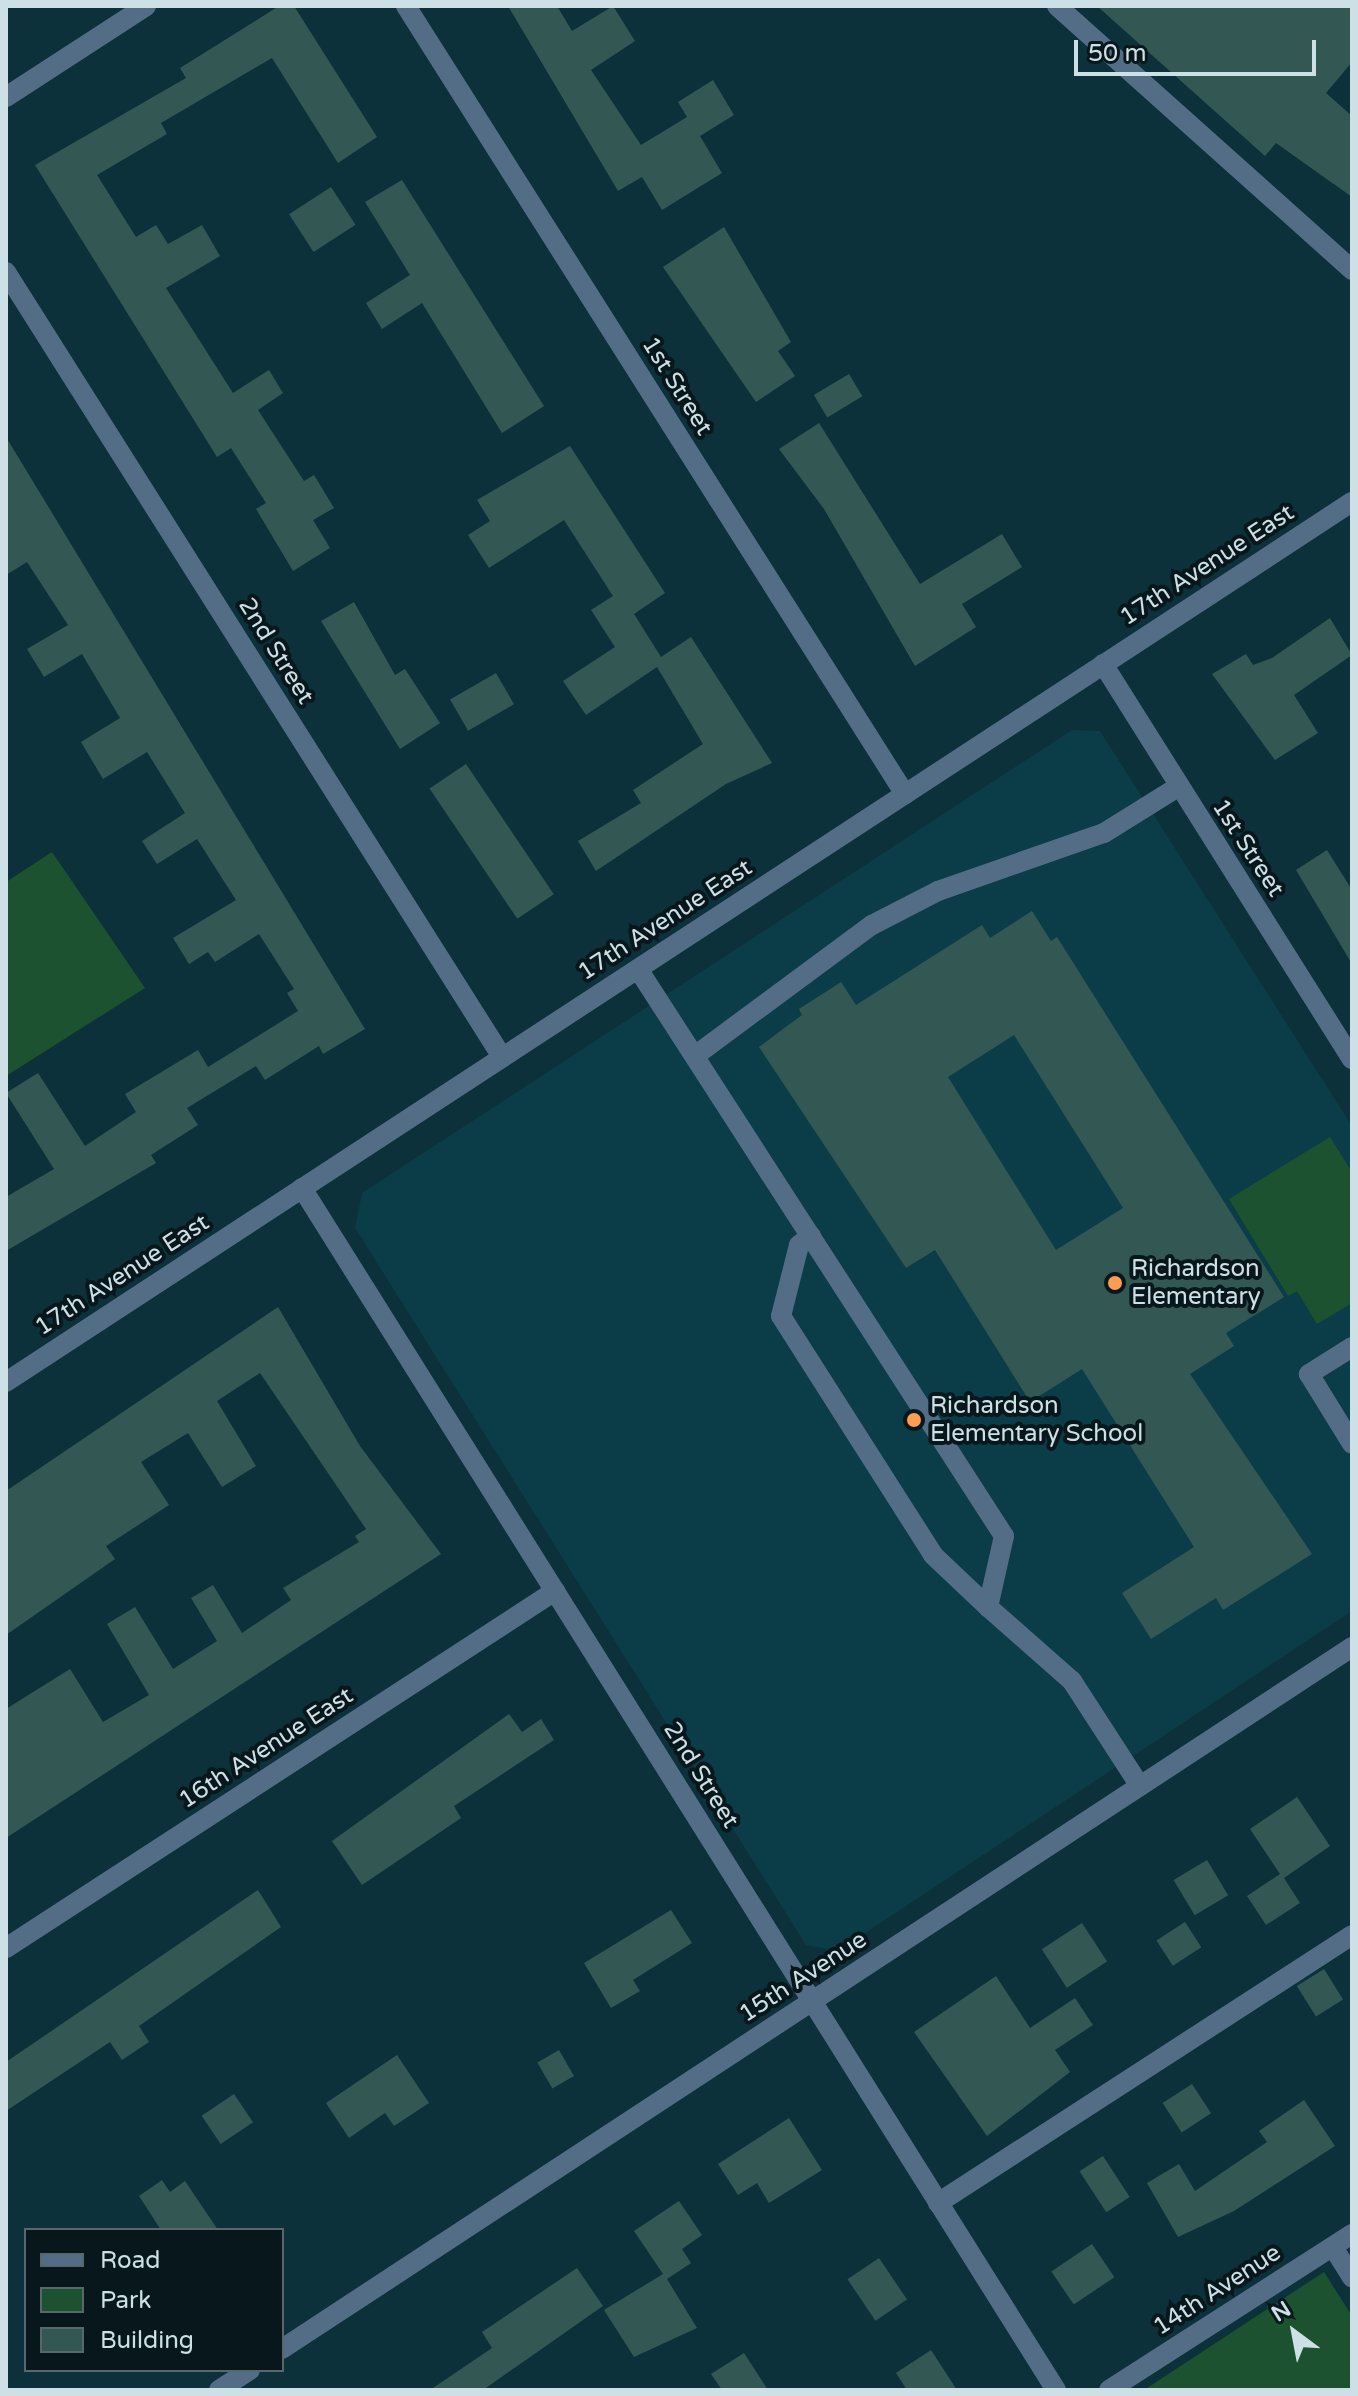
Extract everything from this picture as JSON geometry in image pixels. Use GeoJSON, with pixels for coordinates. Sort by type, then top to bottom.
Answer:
{"type":"FeatureCollection","features":[{"type":"Feature","properties":{"kind":"street"},"geometry":{"type":"LineString","coordinates":[[6,97],[146,6]]}},
{"type":"Feature","properties":{"kind":"street","name":"1st Street"},"geometry":{"type":"LineString","coordinates":[[406,6],[905,794]]}},
{"type":"Feature","properties":{"kind":"street"},"geometry":{"type":"LineString","coordinates":[[1057,6],[1352,270]]}},
{"type":"Feature","properties":{"kind":"street","name":"2nd Street"},"geometry":{"type":"LineString","coordinates":[[6,272],[502,1057]]}},
{"type":"Feature","properties":{"kind":"street","name":"17th Avenue East"},"geometry":{"type":"LineString","coordinates":[[6,1382],[1352,502]]}},
{"type":"Feature","properties":{"kind":"street","name":"1st Street"},"geometry":{"type":"LineString","coordinates":[[1103,664],[1352,1059]]}},
{"type":"Feature","properties":{"kind":"street"},"geometry":{"type":"LineString","coordinates":[[696,1055],[872,925],[938,891],[1104,833],[1178,787]]}},
{"type":"Feature","properties":{"kind":"street"},"geometry":{"type":"LineString","coordinates":[[638,969],[1004,1536],[988,1607]]}},
{"type":"Feature","properties":{"kind":"street","name":"2nd Street"},"geometry":{"type":"LineString","coordinates":[[302,1188],[1056,2390]]}},
{"type":"Feature","properties":{"kind":"street"},"geometry":{"type":"LineString","coordinates":[[811,1236],[799,1245],[779,1300],[781,1316],[933,1555],[1072,1681],[1140,1786]]}},
{"type":"Feature","properties":{"kind":"street"},"geometry":{"type":"LineString","coordinates":[[1352,1347],[1309,1374],[1352,1444]]}},
{"type":"Feature","properties":{"kind":"street","name":"16th Avenue East"},"geometry":{"type":"LineString","coordinates":[[6,1948],[555,1591]]}},
{"type":"Feature","properties":{"kind":"street","name":"15th Avenue"},"geometry":{"type":"LineString","coordinates":[[284,2348],[1352,1647]]}},
{"type":"Feature","properties":{"kind":"street"},"geometry":{"type":"LineString","coordinates":[[938,2203],[1352,1935]]}},
{"type":"Feature","properties":{"kind":"street","name":"14th Avenue"},"geometry":{"type":"LineString","coordinates":[[1109,2390],[1352,2234]]}},
{"type":"Feature","properties":{"kind":"street"},"geometry":{"type":"LineString","coordinates":[[1333,2247],[1352,2278]]}},
{"type":"Feature","properties":{"kind":"street"},"geometry":{"type":"LineString","coordinates":[[219,2390],[247,2372]]}},
{"type":"Feature","properties":{"kind":"shaded area","name":"Richardson Elementary School"},"geometry":{"type":"Polygon","coordinates":[[[1072,730],[1100,731],[1352,1126],[1352,1611],[838,1951],[806,1945],[355,1228],[362,1193],[1072,730]]]}},
{"type":"Feature","properties":{"kind":"green space"},"geometry":{"type":"Polygon","coordinates":[[[52,852],[145,988],[6,1076],[6,882],[52,852]]]}},
{"type":"Feature","properties":{"kind":"green space"},"geometry":{"type":"Polygon","coordinates":[[[1330,1137],[1352,1172],[1352,1303],[1317,1324],[1297,1291],[1288,1296],[1229,1199],[1330,1137]]]}},
{"type":"Feature","properties":{"kind":"green space"},"geometry":{"type":"Polygon","coordinates":[[[1324,2272],[1352,2316],[1352,2390],[1144,2390],[1324,2272]]]}},
{"type":"Feature","properties":{"kind":"building"},"geometry":{"type":"Polygon","coordinates":[[[279,6],[294,6],[377,137],[338,163],[272,58],[161,123],[167,134],[97,175],[136,237],[156,225],[168,244],[202,225],[220,256],[166,288],[233,393],[269,370],[283,393],[258,410],[304,481],[314,475],[334,508],[313,520],[330,548],[293,571],[256,509],[266,503],[231,448],[217,457],[35,165],[186,78],[180,68],[279,6]]]}},
{"type":"Feature","properties":{"kind":"building"},"geometry":{"type":"Polygon","coordinates":[[[508,6],[557,6],[572,31],[613,6],[635,41],[591,70],[641,145],[687,117],[678,102],[713,80],[734,115],[700,136],[722,173],[662,210],[642,177],[618,191],[508,6]]]}},
{"type":"Feature","properties":{"kind":"building"},"geometry":{"type":"Polygon","coordinates":[[[1097,6],[1352,6],[1352,62],[1326,93],[1352,116],[1352,197],[1276,143],[1265,156],[1097,6]]]}},
{"type":"Feature","properties":{"kind":"building"},"geometry":{"type":"Polygon","coordinates":[[[402,180],[544,406],[502,433],[422,303],[382,329],[366,303],[410,275],[365,202],[402,180]]]}},
{"type":"Feature","properties":{"kind":"building"},"geometry":{"type":"Polygon","coordinates":[[[331,187],[356,225],[314,252],[289,214],[331,187]]]}},
{"type":"Feature","properties":{"kind":"building"},"geometry":{"type":"Polygon","coordinates":[[[724,227],[791,342],[778,351],[795,376],[756,402],[663,267],[724,227]]]}},
{"type":"Feature","properties":{"kind":"building"},"geometry":{"type":"Polygon","coordinates":[[[849,374],[862,396],[827,417],[814,395],[849,374]]]}},
{"type":"Feature","properties":{"kind":"building"},"geometry":{"type":"Polygon","coordinates":[[[819,423],[920,584],[1002,534],[1022,567],[962,604],[976,627],[915,666],[824,509],[779,449],[819,423]]]}},
{"type":"Feature","properties":{"kind":"building"},"geometry":{"type":"Polygon","coordinates":[[[6,437],[365,1029],[323,1054],[319,1046],[265,1080],[256,1066],[187,1108],[198,1125],[151,1155],[156,1163],[6,1251],[6,1197],[54,1169],[6,1093],[38,1073],[85,1146],[136,1112],[125,1094],[198,1050],[208,1067],[298,1011],[287,993],[294,989],[259,934],[215,962],[208,952],[189,964],[173,938],[236,900],[197,839],[157,864],[142,841],[185,813],[147,752],[103,779],[81,742],[120,718],[82,654],[44,677],[27,649],[68,625],[27,562],[6,575],[6,437]]]}},
{"type":"Feature","properties":{"kind":"building"},"geometry":{"type":"Polygon","coordinates":[[[570,446],[665,593],[634,614],[661,657],[691,637],[772,763],[726,784],[596,871],[578,841],[641,803],[633,790],[703,744],[657,667],[586,715],[563,681],[615,647],[591,610],[613,596],[564,520],[489,568],[468,535],[490,521],[477,500],[570,446]]]}},
{"type":"Feature","properties":{"kind":"building"},"geometry":{"type":"Polygon","coordinates":[[[354,602],[395,675],[405,669],[440,723],[400,749],[321,621],[354,602]]]}},
{"type":"Feature","properties":{"kind":"building"},"geometry":{"type":"Polygon","coordinates":[[[1330,618],[1352,655],[1294,695],[1318,733],[1275,760],[1212,674],[1246,654],[1253,665],[1272,658],[1330,618]]]}},
{"type":"Feature","properties":{"kind":"building"},"geometry":{"type":"Polygon","coordinates":[[[496,673],[514,704],[468,731],[450,700],[496,673]]]}},
{"type":"Feature","properties":{"kind":"building"},"geometry":{"type":"Polygon","coordinates":[[[466,764],[554,894],[517,919],[430,789],[466,764]]]}},
{"type":"Feature","properties":{"kind":"building"},"geometry":{"type":"Polygon","coordinates":[[[1327,850],[1352,890],[1352,964],[1296,870],[1327,850]]]}},
{"type":"Feature","properties":{"kind":"building","name":"Richardson Elementary"},"geometry":{"type":"Polygon","coordinates":[[[1032,911],[1051,941],[1057,937],[1284,1297],[1226,1333],[1234,1346],[1190,1374],[1312,1554],[1223,1610],[1216,1598],[1151,1639],[1122,1593],[1194,1547],[1082,1369],[1030,1402],[935,1250],[906,1268],[759,1047],[802,1015],[799,1009],[841,982],[856,1005],[982,925],[990,938],[1032,911]],[[1014,1035],[948,1077],[1056,1250],[1123,1208],[1014,1035]]]}},
{"type":"Feature","properties":{"kind":"building"},"geometry":{"type":"Polygon","coordinates":[[[278,1307],[360,1446],[441,1554],[6,1838],[6,1709],[70,1669],[103,1722],[149,1695],[107,1624],[135,1607],[173,1669],[217,1641],[191,1598],[213,1585],[242,1633],[291,1600],[283,1588],[359,1542],[355,1536],[366,1529],[260,1373],[217,1401],[256,1466],[222,1487],[188,1433],[141,1462],[169,1505],[106,1546],[115,1559],[6,1635],[6,1491],[278,1307]]]}},
{"type":"Feature","properties":{"kind":"building"},"geometry":{"type":"Polygon","coordinates":[[[509,1714],[522,1732],[541,1719],[554,1740],[454,1806],[461,1818],[362,1885],[332,1841],[509,1714]]]}},
{"type":"Feature","properties":{"kind":"building"},"geometry":{"type":"Polygon","coordinates":[[[1297,1797],[1330,1846],[1284,1878],[1300,1903],[1266,1925],[1247,1896],[1280,1874],[1250,1829],[1297,1797]]]}},
{"type":"Feature","properties":{"kind":"building"},"geometry":{"type":"Polygon","coordinates":[[[1207,1860],[1228,1895],[1195,1915],[1174,1880],[1207,1860]]]}},
{"type":"Feature","properties":{"kind":"building"},"geometry":{"type":"Polygon","coordinates":[[[258,1890],[281,1927],[139,2026],[149,2042],[122,2060],[110,2042],[6,2111],[6,2062],[258,1890]]]}},
{"type":"Feature","properties":{"kind":"building"},"geometry":{"type":"Polygon","coordinates":[[[671,1910],[692,1943],[633,1980],[640,1991],[611,2008],[584,1963],[671,1910]]]}},
{"type":"Feature","properties":{"kind":"building"},"geometry":{"type":"Polygon","coordinates":[[[1185,1922],[1201,1947],[1173,1966],[1156,1941],[1185,1922]]]}},
{"type":"Feature","properties":{"kind":"building"},"geometry":{"type":"Polygon","coordinates":[[[1082,1923],[1107,1962],[1067,1988],[1042,1949],[1082,1923]]]}},
{"type":"Feature","properties":{"kind":"building"},"geometry":{"type":"Polygon","coordinates":[[[1324,1969],[1343,2000],[1316,2016],[1297,1986],[1324,1969]]]}},
{"type":"Feature","properties":{"kind":"building"},"geometry":{"type":"Polygon","coordinates":[[[996,1976],[1030,2028],[1075,1998],[1093,2025],[1055,2050],[1070,2072],[987,2136],[914,2032],[996,1976]]]}},
{"type":"Feature","properties":{"kind":"building"},"geometry":{"type":"Polygon","coordinates":[[[559,2050],[574,2076],[552,2088],[537,2062],[559,2050]]]}},
{"type":"Feature","properties":{"kind":"building"},"geometry":{"type":"Polygon","coordinates":[[[397,2055],[429,2103],[394,2126],[385,2113],[349,2138],[326,2103],[397,2055]]]}},
{"type":"Feature","properties":{"kind":"building"},"geometry":{"type":"Polygon","coordinates":[[[1192,2084],[1211,2113],[1182,2132],[1163,2103],[1192,2084]]]}},
{"type":"Feature","properties":{"kind":"building"},"geometry":{"type":"Polygon","coordinates":[[[234,2094],[253,2122],[221,2144],[202,2116],[234,2094]]]}},
{"type":"Feature","properties":{"kind":"building"},"geometry":{"type":"Polygon","coordinates":[[[1304,2100],[1335,2146],[1234,2211],[1178,2237],[1147,2183],[1179,2164],[1195,2191],[1267,2142],[1259,2131],[1304,2100]]]}},
{"type":"Feature","properties":{"kind":"building"},"geometry":{"type":"Polygon","coordinates":[[[789,2118],[822,2170],[769,2203],[757,2183],[738,2195],[718,2164],[789,2118]]]}},
{"type":"Feature","properties":{"kind":"building"},"geometry":{"type":"Polygon","coordinates":[[[1103,2156],[1130,2197],[1106,2212],[1080,2171],[1103,2156]]]}},
{"type":"Feature","properties":{"kind":"building"},"geometry":{"type":"Polygon","coordinates":[[[162,2180],[170,2192],[185,2181],[217,2228],[160,2228],[139,2196],[162,2180]]]}},
{"type":"Feature","properties":{"kind":"building"},"geometry":{"type":"Polygon","coordinates":[[[679,2201],[702,2235],[682,2249],[691,2263],[667,2279],[697,2328],[634,2357],[604,2310],[663,2274],[634,2231],[679,2201]]]}},
{"type":"Feature","properties":{"kind":"building"},"geometry":{"type":"Polygon","coordinates":[[[1092,2244],[1114,2277],[1074,2305],[1051,2271],[1092,2244]]]}},
{"type":"Feature","properties":{"kind":"building"},"geometry":{"type":"Polygon","coordinates":[[[879,2258],[907,2299],[875,2321],[847,2279],[879,2258]]]}},
{"type":"Feature","properties":{"kind":"building"},"geometry":{"type":"Polygon","coordinates":[[[577,2268],[603,2306],[483,2390],[430,2390],[492,2348],[482,2332],[577,2268]]]}},
{"type":"Feature","properties":{"kind":"building"},"geometry":{"type":"Polygon","coordinates":[[[931,2350],[957,2390],[907,2390],[896,2373],[931,2350]]]}},
{"type":"Feature","properties":{"kind":"building"},"geometry":{"type":"Polygon","coordinates":[[[744,2353],[768,2390],[722,2390],[711,2374],[744,2353]]]}},
{"type":"Feature","properties":{"kind":"place","name":"Richardson Elementary"},"geometry":{"type":"Point","coordinates":[1115,1283]}},
{"type":"Feature","properties":{"kind":"place","name":"Richardson Elementary School"},"geometry":{"type":"Point","coordinates":[914,1420]}}]}
